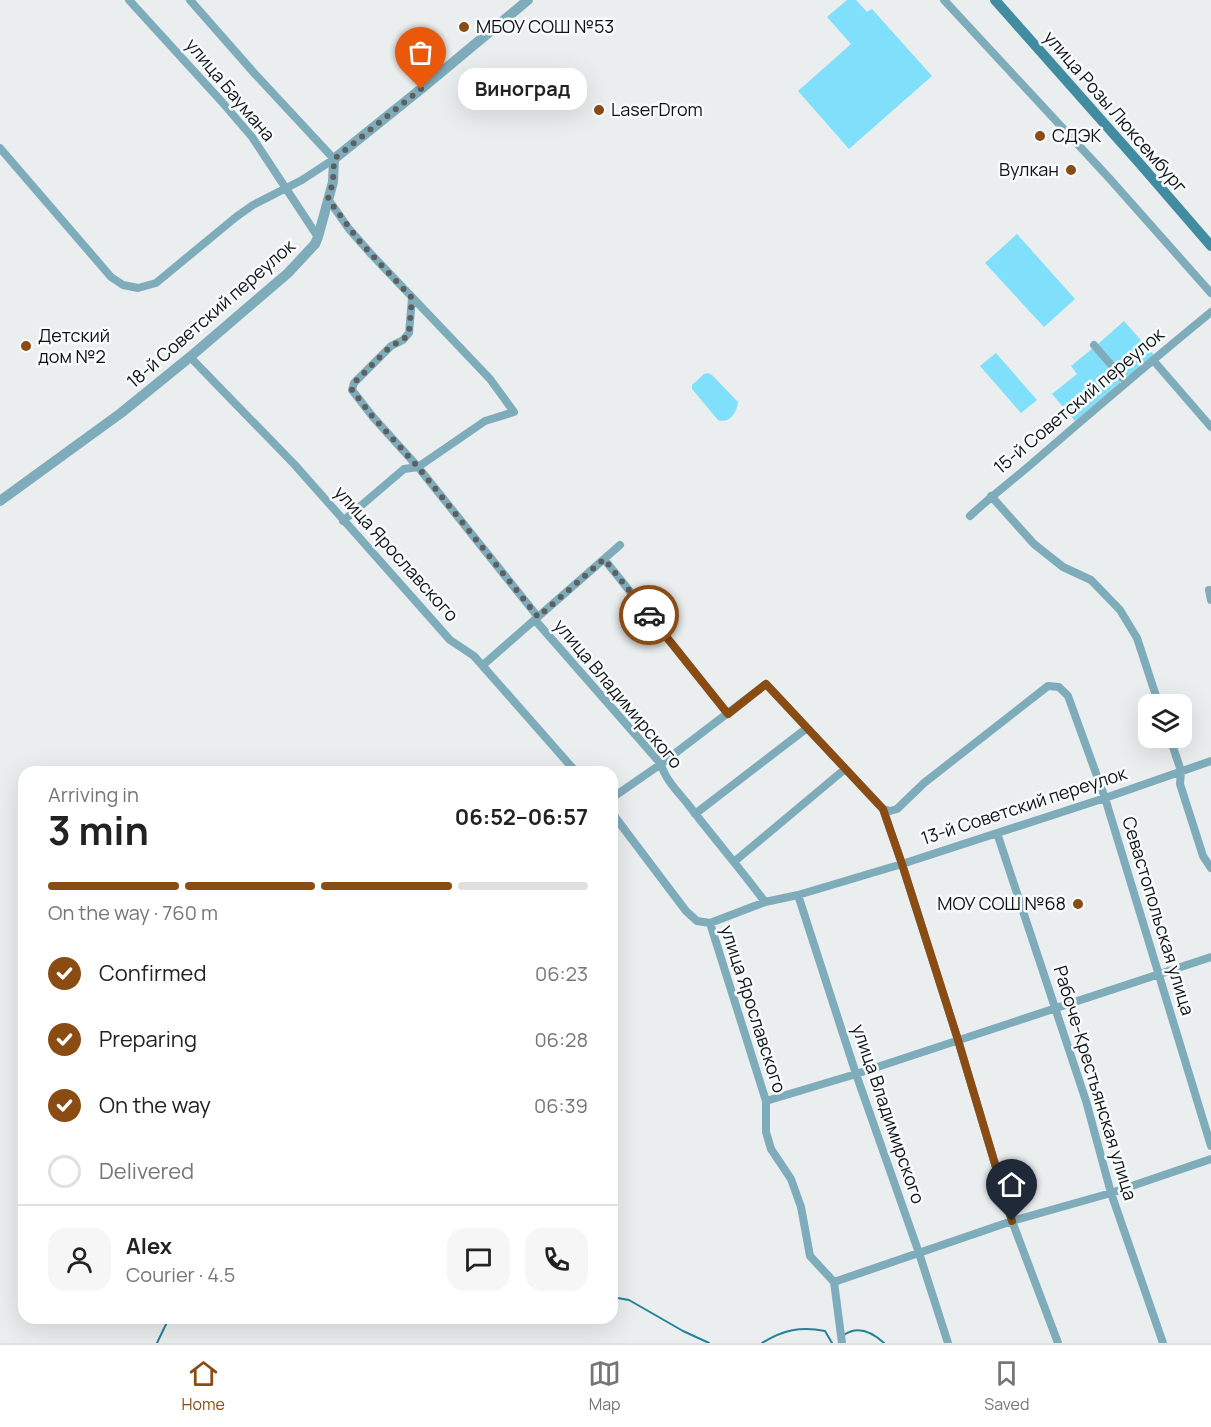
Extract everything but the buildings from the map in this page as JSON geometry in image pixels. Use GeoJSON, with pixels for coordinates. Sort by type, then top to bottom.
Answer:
{"type":"FeatureCollection","features":[{"type":"Feature","properties":{"kind":"main road","name":"улица Розы Люксембург"},"geometry":{"type":"LineString","coordinates":[[998,1],[1211,246]]}},
{"type":"Feature","properties":{"kind":"street","name":"улица Баумана"},"geometry":{"type":"LineString","coordinates":[[129,0],[252,137],[318,237]]}},
{"type":"Feature","properties":{"kind":"street","name":"улица Баумана"},"geometry":{"type":"LineString","coordinates":[[190,0],[334,159]]}},
{"type":"Feature","properties":{"kind":"street"},"geometry":{"type":"LineString","coordinates":[[0,148],[111,277],[123,285],[138,288],[156,283],[253,205],[302,180],[334,159],[528,0]]}},
{"type":"Feature","properties":{"kind":"street"},"geometry":{"type":"LineString","coordinates":[[944,0],[1109,178],[1211,293]]}},
{"type":"Feature","properties":{"kind":"street","name":"18-й Советский переулок"},"geometry":{"type":"LineString","coordinates":[[0,501],[121,413],[288,273],[315,244],[318,237],[333,182],[334,159]]}},
{"type":"Feature","properties":{"kind":"street"},"geometry":{"type":"LineString","coordinates":[[328,199],[356,237],[490,379],[514,412],[485,421],[418,467],[404,469],[343,521]]}},
{"type":"Feature","properties":{"kind":"street","name":"улица Владимирского"},"geometry":{"type":"LineString","coordinates":[[412,298],[409,333],[403,340],[391,346],[354,383],[352,390],[418,467],[537,618],[661,764],[665,775],[765,902]]}},
{"type":"Feature","properties":{"kind":"street","name":"15-й Советский переулок"},"geometry":{"type":"LineString","coordinates":[[969,516],[1211,312]]}},
{"type":"Feature","properties":{"kind":"street"},"geometry":{"type":"LineString","coordinates":[[1094,345],[1126,382]]}},
{"type":"Feature","properties":{"kind":"street","name":"улица Ярославского"},"geometry":{"type":"LineString","coordinates":[[190,357],[294,464],[450,640],[483,665],[571,766]]}},
{"type":"Feature","properties":{"kind":"street"},"geometry":{"type":"LineString","coordinates":[[1153,360],[1211,427]]}},
{"type":"Feature","properties":{"kind":"street"},"geometry":{"type":"LineString","coordinates":[[992,496],[1034,544],[1063,567],[1091,580],[1120,610],[1137,638],[1155,694]]}},
{"type":"Feature","properties":{"kind":"street","name":"улица Владимирского"},"geometry":{"type":"LineString","coordinates":[[483,665],[620,545]]}},
{"type":"Feature","properties":{"kind":"street"},"geometry":{"type":"LineString","coordinates":[[604,559],[728,714]]}},
{"type":"Feature","properties":{"kind":"street"},"geometry":{"type":"LineString","coordinates":[[1209,590],[1211,600]]}},
{"type":"Feature","properties":{"kind":"street"},"geometry":{"type":"LineString","coordinates":[[618,794],[766,684],[883,809],[958,1040],[1012,1221],[1058,1343]]}},
{"type":"Feature","properties":{"kind":"street","name":"Севастопольская улица"},"geometry":{"type":"LineString","coordinates":[[883,809],[890,811],[897,809],[924,783],[1048,686],[1059,687],[1068,696],[1105,798],[1211,1146]]}},
{"type":"Feature","properties":{"kind":"street"},"geometry":{"type":"LineString","coordinates":[[695,814],[807,728]]}},
{"type":"Feature","properties":{"kind":"street"},"geometry":{"type":"LineString","coordinates":[[1173,748],[1181,771],[1180,784],[1203,856],[1211,868]]}},
{"type":"Feature","properties":{"kind":"street","name":"13-й Советский переулок"},"geometry":{"type":"LineString","coordinates":[[710,923],[765,902],[798,896],[902,864],[1211,761]]}},
{"type":"Feature","properties":{"kind":"street"},"geometry":{"type":"LineString","coordinates":[[735,861],[845,770]]}},
{"type":"Feature","properties":{"kind":"street","name":"улица Ярославского"},"geometry":{"type":"LineString","coordinates":[[618,821],[686,911],[697,921],[710,923],[766,1101],[766,1132],[771,1149],[791,1179],[801,1207],[810,1256],[834,1282]]}},
{"type":"Feature","properties":{"kind":"street","name":"Рабоче-Крестьянская улица"},"geometry":{"type":"LineString","coordinates":[[997,833],[1086,1101],[1111,1193],[1163,1343]]}},
{"type":"Feature","properties":{"kind":"street","name":"улица Владимирского"},"geometry":{"type":"LineString","coordinates":[[798,896],[948,1343]]}},
{"type":"Feature","properties":{"kind":"street"},"geometry":{"type":"LineString","coordinates":[[766,1101],[1055,1010],[1211,957]]}},
{"type":"Feature","properties":{"kind":"street"},"geometry":{"type":"LineString","coordinates":[[842,1343],[834,1282],[1012,1221],[1111,1193],[1211,1159]]}},
{"type":"Feature","properties":{"kind":"shaded area"},"geometry":{"type":"Polygon","coordinates":[[[847,0],[856,0],[867,12],[872,9],[932,76],[849,149],[798,91],[851,44],[827,17],[847,0]]]}},
{"type":"Feature","properties":{"kind":"shaded area"},"geometry":{"type":"Polygon","coordinates":[[[1017,234],[1075,299],[1044,327],[985,263],[1017,234]]]}},
{"type":"Feature","properties":{"kind":"shaded area"},"geometry":{"type":"Polygon","coordinates":[[[1124,321],[1154,355],[1127,378],[1098,344],[1124,321]]]}},
{"type":"Feature","properties":{"kind":"shaded area"},"geometry":{"type":"Polygon","coordinates":[[[1093,348],[1121,382],[1075,421],[1052,394],[1077,374],[1071,366],[1093,348]]]}},
{"type":"Feature","properties":{"kind":"shaded area"},"geometry":{"type":"Polygon","coordinates":[[[996,353],[1037,400],[1021,413],[980,366],[996,353]]]}},
{"type":"Feature","properties":{"kind":"shaded area"},"geometry":{"type":"Polygon","coordinates":[[[708,373],[738,402],[734,414],[729,419],[718,420],[692,389],[692,385],[708,373]]]}},
{"type":"Feature","properties":{"kind":"waterway"},"geometry":{"type":"LineString","coordinates":[[618,1298],[629,1300],[709,1343]]}},
{"type":"Feature","properties":{"kind":"waterway"},"geometry":{"type":"LineString","coordinates":[[157,1343],[166,1324]]}},
{"type":"Feature","properties":{"kind":"waterway"},"geometry":{"type":"LineString","coordinates":[[762,1343],[785,1332],[800,1329],[825,1331],[832,1343]]}},
{"type":"Feature","properties":{"kind":"waterway"},"geometry":{"type":"LineString","coordinates":[[844,1335],[860,1330],[875,1336],[884,1343]]}},
{"type":"Feature","properties":{"kind":"way so far"},"geometry":{"type":"LineString","coordinates":[[421,89],[334,159],[333,182],[328,199],[360,242],[412,298],[409,333],[403,340],[391,346],[354,383],[352,390],[418,467],[538,617],[604,559],[649,615]]}},
{"type":"Feature","properties":{"kind":"place","name":"МБОУ СОШ №53"},"geometry":{"type":"Point","coordinates":[464,27]}},
{"type":"Feature","properties":{"kind":"place","name":"Виноград"},"geometry":{"type":"Point","coordinates":[421,89]}},
{"type":"Feature","properties":{"kind":"place","name":"LaseгDrom"},"geometry":{"type":"Point","coordinates":[599,110]}},
{"type":"Feature","properties":{"kind":"place","name":"СДЭК"},"geometry":{"type":"Point","coordinates":[1040,136]}},
{"type":"Feature","properties":{"kind":"place","name":"Вулкан"},"geometry":{"type":"Point","coordinates":[1071,170]}},
{"type":"Feature","properties":{"kind":"place","name":"Детский дом №2"},"geometry":{"type":"Point","coordinates":[26,346]}},
{"type":"Feature","properties":{"kind":"place","name":"МОУ СОШ №68"},"geometry":{"type":"Point","coordinates":[1078,904]}},
{"type":"Feature","properties":{"kind":"route"},"geometry":{"type":"LineString","coordinates":[[649,615],[728,714],[766,684],[883,809],[958,1040],[1012,1221]]}}]}
